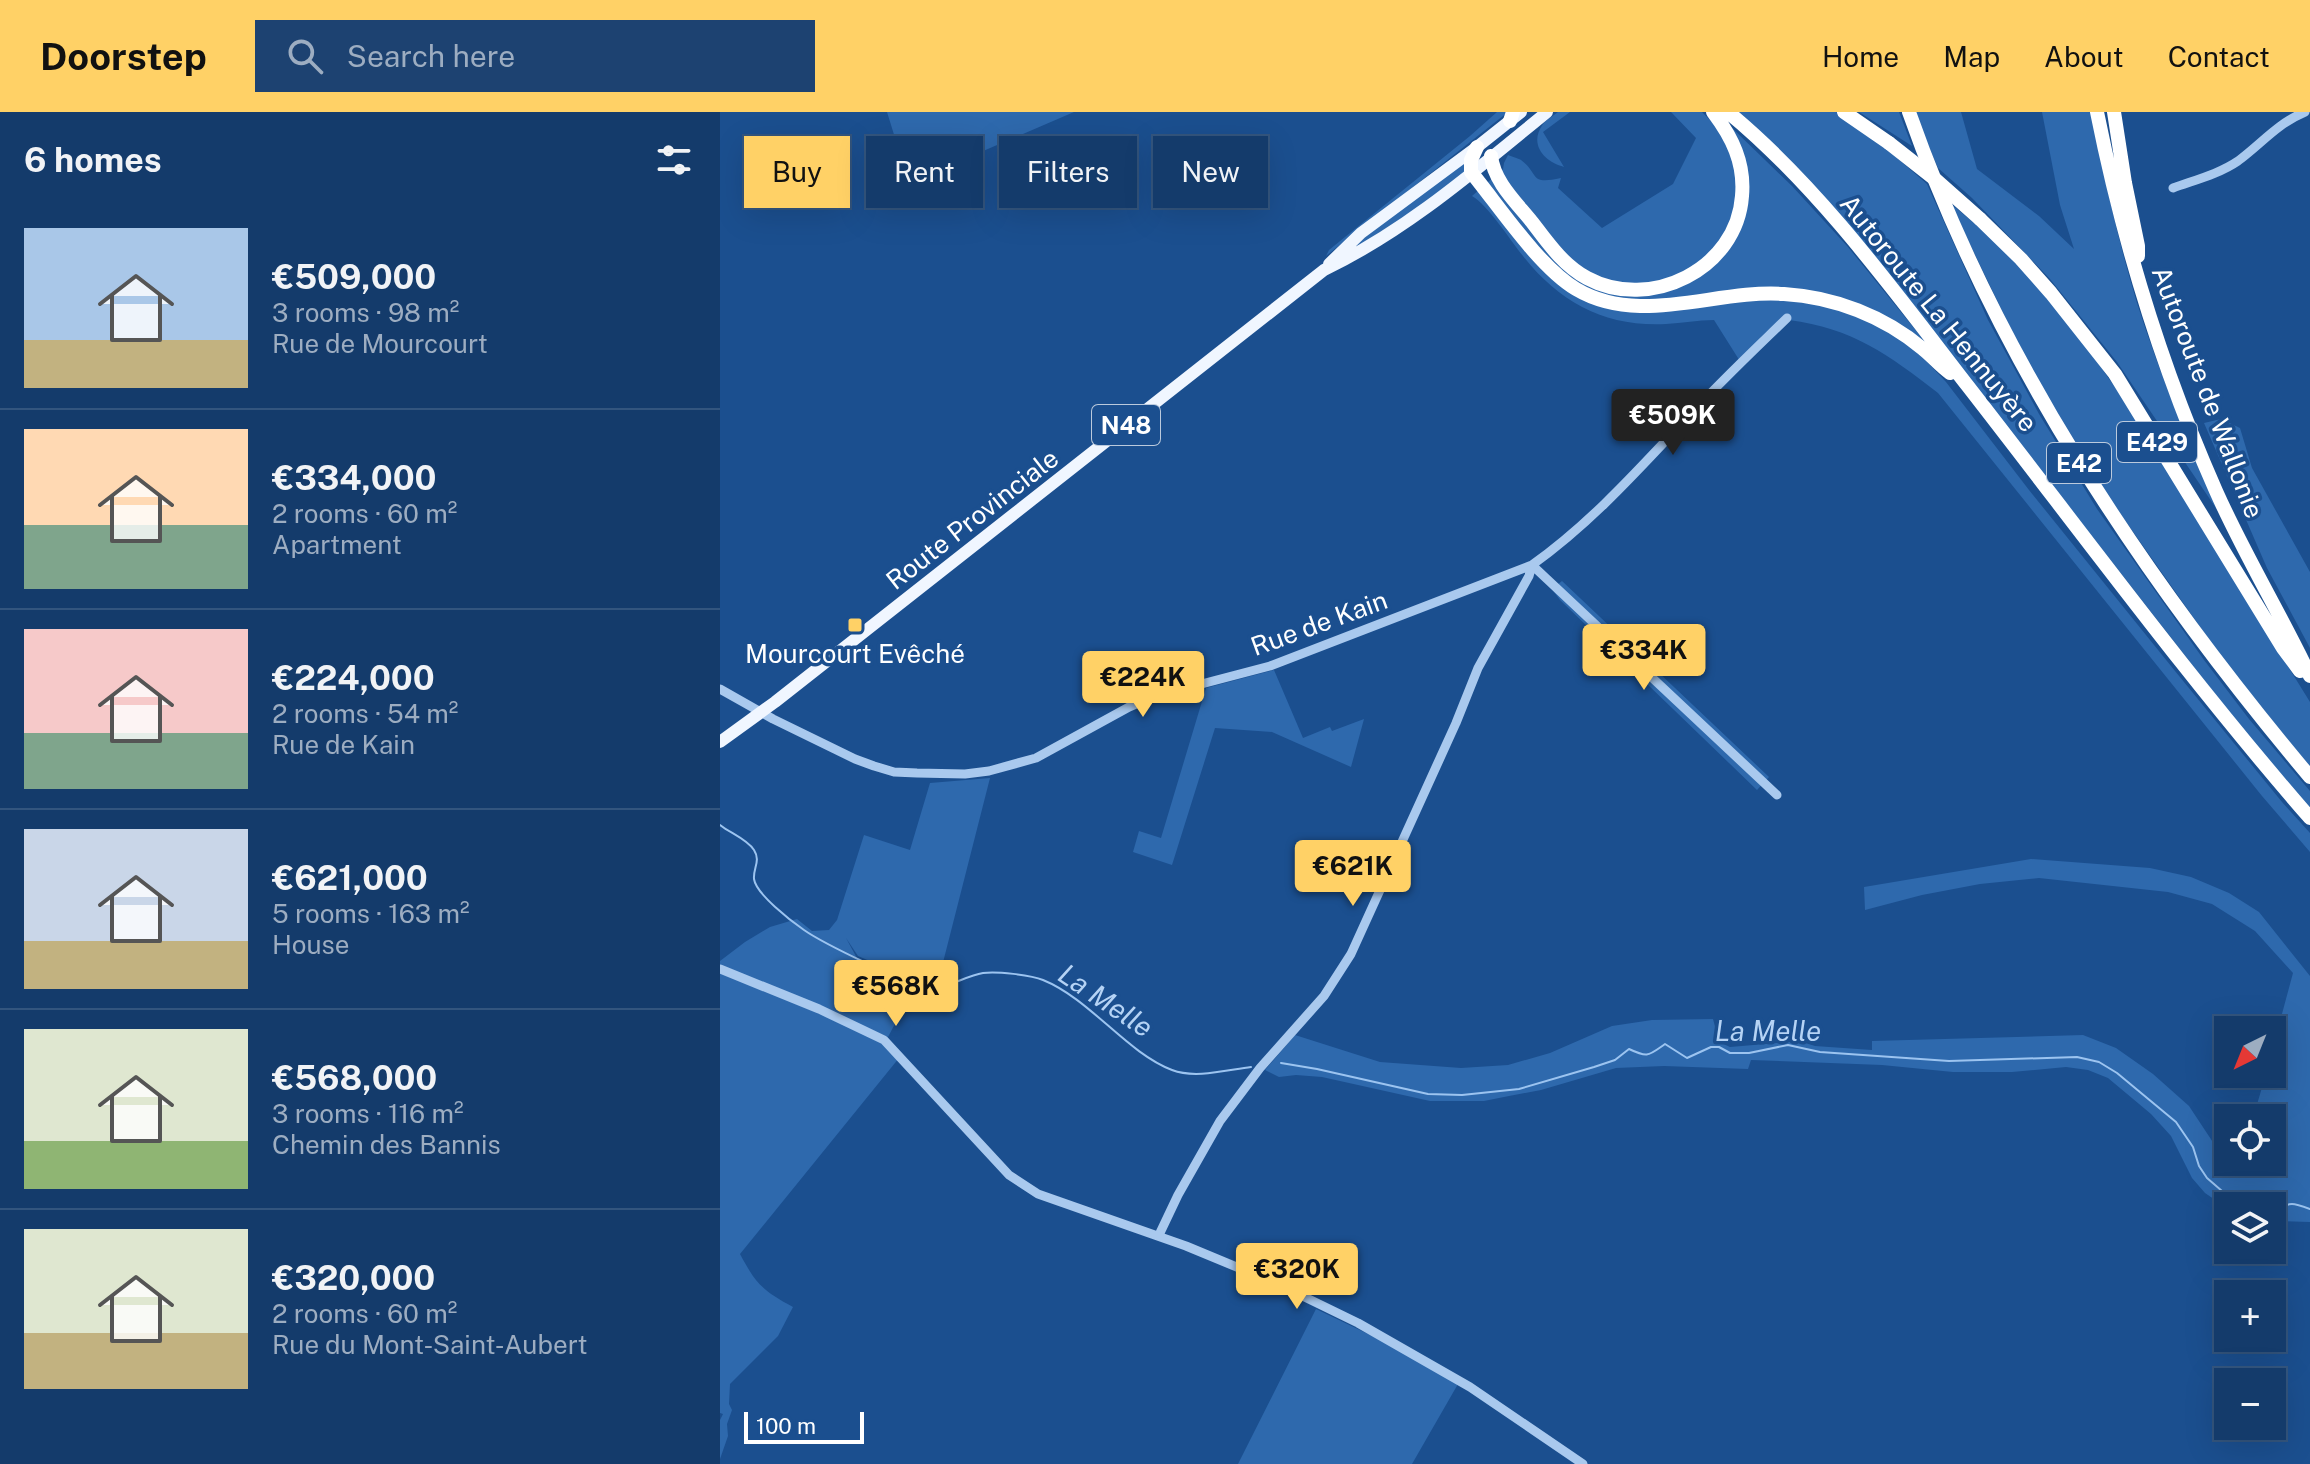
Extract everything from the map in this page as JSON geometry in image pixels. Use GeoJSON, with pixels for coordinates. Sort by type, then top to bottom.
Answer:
{"type":"FeatureCollection","features":[{"type":"Feature","properties":{"kind":"highway"},"geometry":{"type":"LineString","coordinates":[[1491,156],[1497,178],[1559,257],[1574,270],[1589,280],[1612,288],[1641,290],[1662,287],[1682,281],[1701,269],[1729,237],[1738,216],[1742,196],[1739,158],[1731,138],[1713,112]]}},
{"type":"Feature","properties":{"kind":"highway","name":"Autoroute La Hennuyère"},"geometry":{"type":"LineString","coordinates":[[1728,112],[1778,158],[1850,237],[2262,763],[2310,818]]}},
{"type":"Feature","properties":{"kind":"highway","name":"E429"},"geometry":{"type":"LineString","coordinates":[[1844,112],[1936,180],[2021,259],[2051,293],[2115,374],[2283,648],[2310,684]]}},
{"type":"Feature","properties":{"kind":"highway","name":"E42"},"geometry":{"type":"LineString","coordinates":[[1909,112],[1992,306],[2068,446],[2179,611],[2310,777]]}},
{"type":"Feature","properties":{"kind":"highway","name":"Autoroute de Wallonie"},"geometry":{"type":"LineString","coordinates":[[2097,112],[2121,221],[2177,394],[2216,491],[2310,676]]}},
{"type":"Feature","properties":{"kind":"highway"},"geometry":{"type":"LineString","coordinates":[[2114,112],[2138,246],[2138,280]]}},
{"type":"Feature","properties":{"kind":"highway"},"geometry":{"type":"LineString","coordinates":[[1477,147],[1471,160],[1471,172],[1546,265],[1577,290],[1617,305],[1660,306],[1780,293],[1828,300],[1857,309],[1900,332],[1969,388]]}},
{"type":"Feature","properties":{"kind":"main road","name":"N48"},"geometry":{"type":"LineString","coordinates":[[1324,270],[1413,217],[1547,112]]}},
{"type":"Feature","properties":{"kind":"main road","name":"N48"},"geometry":{"type":"LineString","coordinates":[[1324,270],[1361,233],[1477,147],[1514,115]]}},
{"type":"Feature","properties":{"kind":"main road","name":"Route Provinciale"},"geometry":{"type":"LineString","coordinates":[[720,742],[762,713],[1324,270]]}},
{"type":"Feature","properties":{"kind":"street"},"geometry":{"type":"LineString","coordinates":[[2173,188],[2223,170],[2272,131],[2305,112]]}},
{"type":"Feature","properties":{"kind":"street"},"geometry":{"type":"LineString","coordinates":[[1159,1235],[1220,1121],[1260,1068],[1324,996],[1351,954],[1478,668],[1529,576],[1532,565],[1613,497],[1715,388],[1787,318]]}},
{"type":"Feature","properties":{"kind":"street"},"geometry":{"type":"LineString","coordinates":[[1532,565],[1777,795]]}},
{"type":"Feature","properties":{"kind":"street","name":"Rue de Kain"},"geometry":{"type":"LineString","coordinates":[[720,689],[855,759],[894,772],[965,774],[989,771],[1036,758],[1152,697],[1270,666],[1532,565]]}},
{"type":"Feature","properties":{"kind":"street"},"geometry":{"type":"LineString","coordinates":[[720,969],[819,1009],[884,1040],[1009,1175],[1038,1194],[1159,1235],[1280,1285],[1358,1323],[1470,1387],[1583,1464]]}},
{"type":"Feature","properties":{"kind":"shaded area"},"geometry":{"type":"Polygon","coordinates":[[[887,112],[1074,112],[1018,136],[999,136],[999,144],[983,151],[983,136],[894,136],[887,112]]]}},
{"type":"Feature","properties":{"kind":"shaded area"},"geometry":{"type":"Polygon","coordinates":[[[1497,112],[1508,112],[1326,256],[1329,250],[1497,112]]]}},
{"type":"Feature","properties":{"kind":"shaded area"},"geometry":{"type":"Polygon","coordinates":[[[1558,112],[1570,112],[1543,132],[1564,167],[1545,157],[1537,139],[1543,124],[1558,112]]]}},
{"type":"Feature","properties":{"kind":"shaded area"},"geometry":{"type":"Polygon","coordinates":[[[1671,112],[1702,112],[1717,127],[1729,125],[1792,186],[1848,247],[1927,344],[1919,353],[1946,382],[2175,671],[2310,833],[2310,852],[1938,393],[1886,355],[1832,329],[1789,320],[1743,366],[1714,320],[1644,324],[1586,309],[1568,299],[1537,273],[1492,215],[1472,196],[1503,169],[1508,155],[1521,160],[1539,179],[1561,178],[1558,188],[1602,228],[1673,184],[1696,138],[1671,112]]]}},
{"type":"Feature","properties":{"kind":"shaded area"},"geometry":{"type":"Polygon","coordinates":[[[1734,112],[1839,112],[1927,184],[1988,320],[2039,414],[2097,509],[2204,660],[2310,791],[2310,809],[2268,762],[1900,290],[1734,112]]]}},
{"type":"Feature","properties":{"kind":"shaded area"},"geometry":{"type":"Polygon","coordinates":[[[1859,112],[1899,112],[1912,146],[1859,112]]]}},
{"type":"Feature","properties":{"kind":"shaded area"},"geometry":{"type":"Polygon","coordinates":[[[1914,112],[1961,112],[1977,169],[2039,216],[2074,249],[2060,205],[2042,112],[2091,112],[2137,303],[2155,357],[2220,514],[2117,362],[2050,279],[1972,198],[1938,168],[1914,112]]]}},
{"type":"Feature","properties":{"kind":"shaded area"},"geometry":{"type":"Polygon","coordinates":[[[1473,153],[1466,171],[1422,205],[1332,263],[1473,153]]]}},
{"type":"Feature","properties":{"kind":"shaded area"},"geometry":{"type":"Polygon","coordinates":[[[1950,203],[1992,238],[2038,287],[2084,343],[2119,393],[2310,702],[2310,767],[2222,658],[2105,492],[2020,348],[1950,203]]]}},
{"type":"Feature","properties":{"kind":"shaded area"},"geometry":{"type":"Polygon","coordinates":[[[2221,419],[2240,428],[2252,468],[2310,572],[2310,648],[2267,568],[2204,423],[2221,419]]]}},
{"type":"Feature","properties":{"kind":"shaded area"},"geometry":{"type":"Polygon","coordinates":[[[1562,581],[1769,777],[1757,790],[1560,600],[1552,589],[1562,581]]]}},
{"type":"Feature","properties":{"kind":"shaded area"},"geometry":{"type":"Polygon","coordinates":[[[1274,670],[1303,738],[1330,727],[1332,731],[1364,719],[1351,767],[1272,732],[1215,728],[1172,865],[1133,852],[1139,831],[1161,838],[1206,688],[1274,670]]]}},
{"type":"Feature","properties":{"kind":"shaded area"},"geometry":{"type":"Polygon","coordinates":[[[990,778],[937,986],[919,982],[858,956],[846,938],[858,960],[915,986],[888,1037],[720,965],[720,961],[745,942],[770,927],[797,919],[812,931],[829,930],[837,920],[864,835],[910,850],[930,783],[990,778]]]}},
{"type":"Feature","properties":{"kind":"shaded area"},"geometry":{"type":"Polygon","coordinates":[[[2031,859],[2150,868],[2191,877],[2229,893],[2259,912],[2310,976],[2310,1222],[2286,1221],[2286,1192],[2214,1192],[2214,1199],[2205,1193],[2192,1178],[2171,1136],[2151,1114],[2108,1078],[2088,1070],[2066,1067],[2012,1072],[1953,1072],[1882,1065],[1751,1060],[1748,1069],[1616,1068],[1541,1090],[1484,1101],[1430,1101],[1322,1077],[1279,1077],[1265,1070],[1295,1035],[1380,1062],[1461,1068],[1508,1065],[1550,1053],[1612,1026],[1652,1020],[1713,1019],[1719,1042],[1730,1047],[1799,1041],[1815,1046],[1872,1050],[1872,1041],[2083,1035],[2116,1048],[2153,1074],[2189,1106],[2214,1144],[2214,1176],[2286,1176],[2286,1104],[2257,1104],[2262,1088],[2286,1088],[2286,1016],[2281,1016],[2293,973],[2255,931],[2212,904],[2168,892],[2039,878],[1980,884],[1865,910],[1864,887],[2031,859]]]}},
{"type":"Feature","properties":{"kind":"shaded area"},"geometry":{"type":"Polygon","coordinates":[[[720,972],[847,1025],[881,1042],[899,1058],[740,1254],[761,1285],[793,1307],[778,1336],[730,1384],[729,1404],[732,1410],[720,1459],[720,1420],[723,1414],[720,1413],[720,972]]]}},
{"type":"Feature","properties":{"kind":"shaded area"},"geometry":{"type":"Polygon","coordinates":[[[1316,1309],[1389,1344],[1458,1384],[1412,1464],[1238,1464],[1316,1309]]]}},
{"type":"Feature","properties":{"kind":"waterway","name":"La Melle"},"geometry":{"type":"LineString","coordinates":[[720,825],[754,850],[757,858],[756,885],[775,907],[814,936],[887,973],[931,988],[983,973],[1038,978],[1077,1000],[1139,1051],[1172,1070],[1201,1074],[1251,1067]]}},
{"type":"Feature","properties":{"kind":"waterway","name":"La Melle"},"geometry":{"type":"LineString","coordinates":[[1281,1063],[1428,1094],[1462,1095],[1519,1089],[1615,1060],[1629,1049],[1648,1054],[1665,1044],[1687,1058],[1711,1047],[1719,1047],[1730,1053],[1749,1053],[1788,1045],[1820,1052],[1949,1061],[2077,1057],[2099,1062],[2117,1073],[2176,1122],[2193,1147],[2207,1178],[2224,1192]]}},
{"type":"Feature","properties":{"kind":"waterway","name":"La Melle"},"geometry":{"type":"LineString","coordinates":[[2286,1206],[2310,1209]]}},
{"type":"Feature","properties":{"kind":"place","name":"Mourcourt Evêché"},"geometry":{"type":"Point","coordinates":[855,625]}}]}
